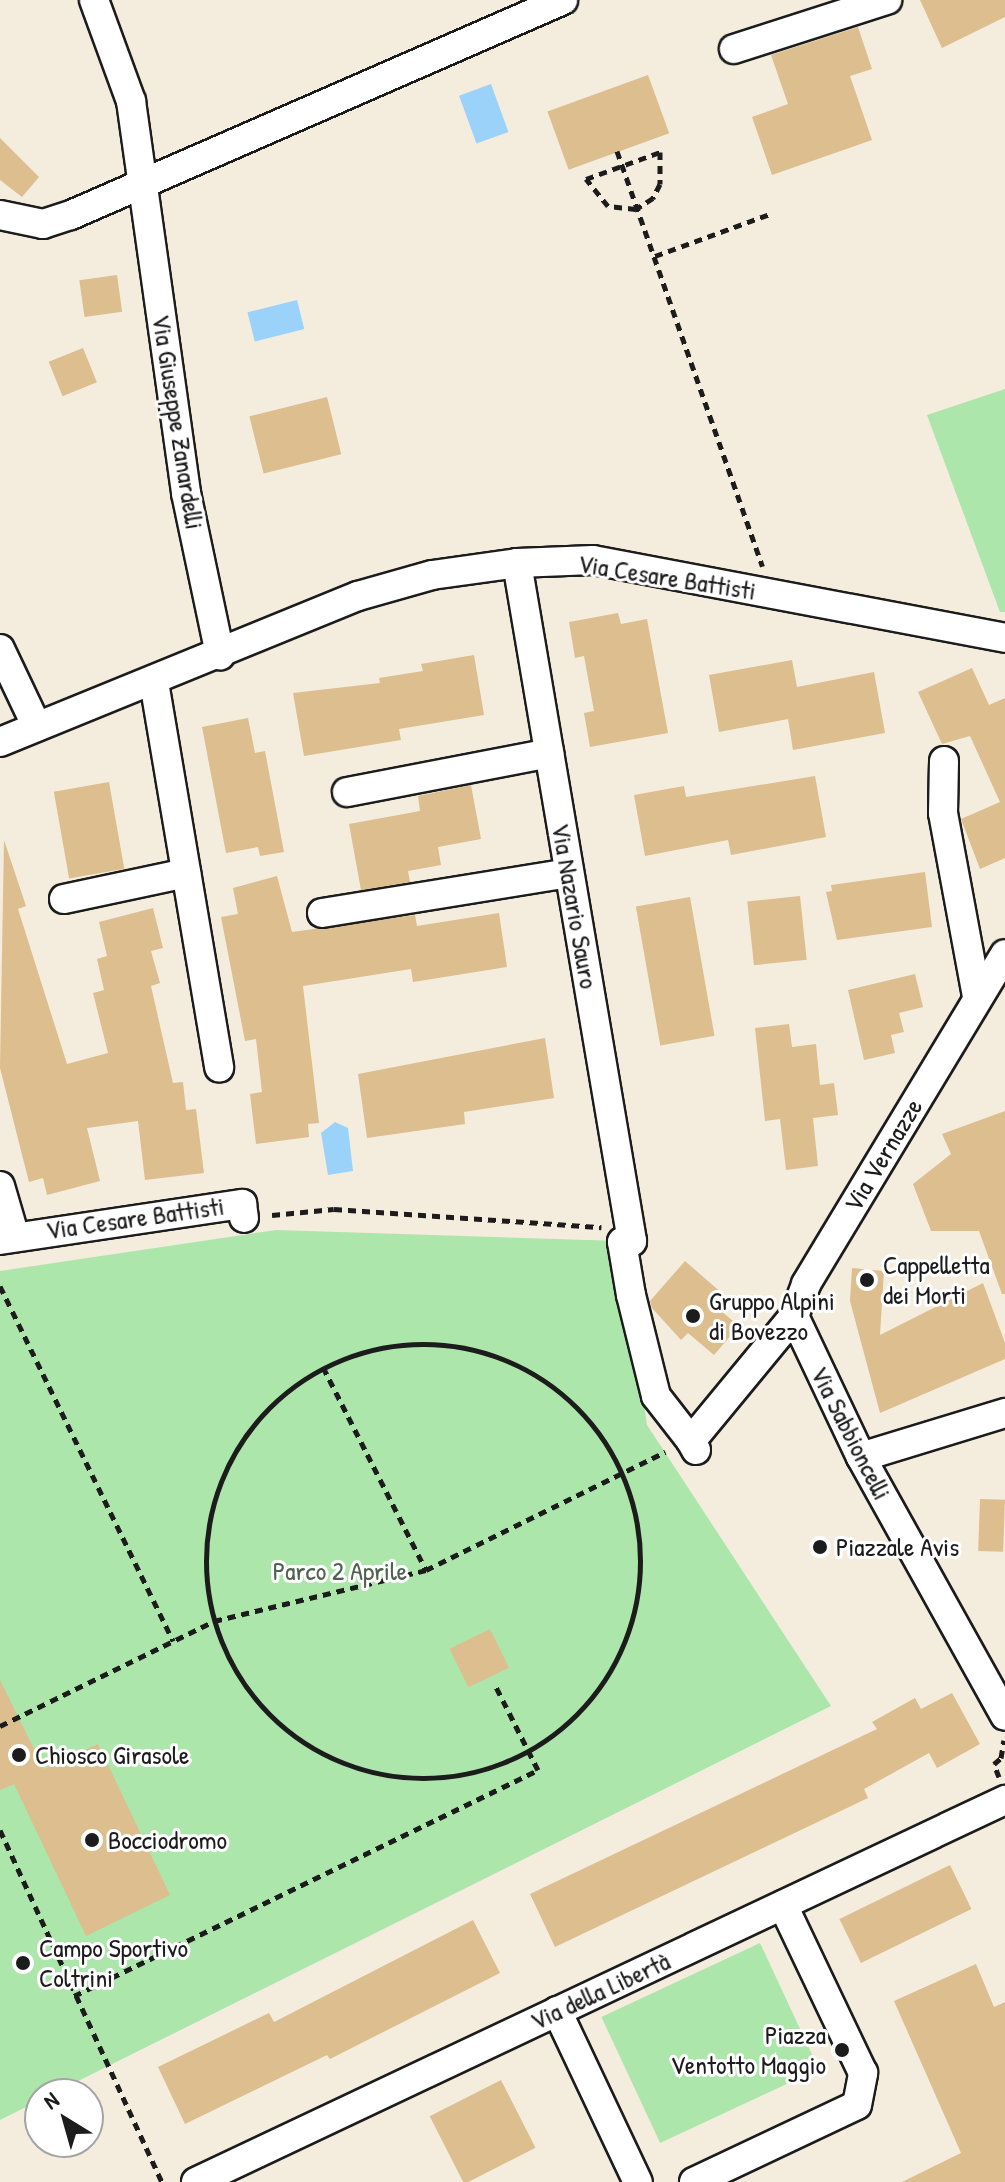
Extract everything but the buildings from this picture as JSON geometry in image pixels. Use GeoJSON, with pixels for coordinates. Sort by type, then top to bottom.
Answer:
{"type":"FeatureCollection","features":[{"type":"Feature","properties":{"kind":"street","name":"Via Giuseppe Zanardelli"},"geometry":{"type":"LineString","coordinates":[[94,0],[131,101],[132,191],[186,493],[220,655]]}},
{"type":"Feature","properties":{"kind":"street"},"geometry":{"type":"LineString","coordinates":[[0,215],[43,224],[132,191],[563,0]]}},
{"type":"Feature","properties":{"kind":"street"},"geometry":{"type":"LineString","coordinates":[[734,49],[887,0]]}},
{"type":"Feature","properties":{"kind":"street","name":"Via Cesare Battisti"},"geometry":{"type":"LineString","coordinates":[[0,742],[154,682],[358,596],[432,575],[517,563],[593,560],[1005,638]]}},
{"type":"Feature","properties":{"kind":"street","name":"Via Nazario Sauro"},"geometry":{"type":"LineString","coordinates":[[517,563],[626,1236],[656,1396],[694,1445]]}},
{"type":"Feature","properties":{"kind":"street"},"geometry":{"type":"LineString","coordinates":[[0,649],[37,727]]}},
{"type":"Feature","properties":{"kind":"street"},"geometry":{"type":"LineString","coordinates":[[154,682],[219,1068]]}},
{"type":"Feature","properties":{"kind":"street"},"geometry":{"type":"LineString","coordinates":[[347,792],[549,753]]}},
{"type":"Feature","properties":{"kind":"street"},"geometry":{"type":"LineString","coordinates":[[944,761],[943,813],[977,996]]}},
{"type":"Feature","properties":{"kind":"street"},"geometry":{"type":"LineString","coordinates":[[64,899],[186,873]]}},
{"type":"Feature","properties":{"kind":"street"},"geometry":{"type":"LineString","coordinates":[[322,913],[569,873]]}},
{"type":"Feature","properties":{"kind":"street","name":"Via Vernazze"},"geometry":{"type":"LineString","coordinates":[[694,1445],[794,1316],[806,1284],[1005,954]]}},
{"type":"Feature","properties":{"kind":"street","name":"Via Cesare Battisti"},"geometry":{"type":"LineString","coordinates":[[0,1186],[7,1237],[242,1204],[244,1218]]}},
{"type":"Feature","properties":{"kind":"street","name":"Via Sabbioncelli"},"geometry":{"type":"LineString","coordinates":[[794,1316],[861,1457],[950,1627],[1005,1716]]}},
{"type":"Feature","properties":{"kind":"street"},"geometry":{"type":"LineString","coordinates":[[861,1457],[1005,1413]]}},
{"type":"Feature","properties":{"kind":"street","name":"Via della Libertà"},"geometry":{"type":"LineString","coordinates":[[196,2182],[1005,1800]]}},
{"type":"Feature","properties":{"kind":"street"},"geometry":{"type":"LineString","coordinates":[[694,2182],[857,2105],[863,2073],[783,1905]]}},
{"type":"Feature","properties":{"kind":"street"},"geometry":{"type":"LineString","coordinates":[[557,2011],[638,2182]]}},
{"type":"Feature","properties":{"kind":"path"},"geometry":{"type":"LineString","coordinates":[[617,151],[771,594]]}},
{"type":"Feature","properties":{"kind":"path"},"geometry":{"type":"LineString","coordinates":[[660,152],[660,184],[653,198],[636,209],[608,206],[586,179],[660,152]]}},
{"type":"Feature","properties":{"kind":"path"},"geometry":{"type":"LineString","coordinates":[[655,256],[770,214]]}},
{"type":"Feature","properties":{"kind":"path"},"geometry":{"type":"LineString","coordinates":[[244,1218],[334,1209],[626,1236]]}},
{"type":"Feature","properties":{"kind":"path"},"geometry":{"type":"LineString","coordinates":[[0,1286],[173,1642]]}},
{"type":"Feature","properties":{"kind":"path"},"geometry":{"type":"LineString","coordinates":[[438,1343],[478,1349],[553,1385],[603,1436],[623,1472],[639,1525],[639,1592],[617,1661],[595,1694],[560,1731],[528,1752],[466,1774],[403,1778],[353,1768],[312,1749],[262,1708],[229,1661],[214,1621],[206,1580],[207,1533],[217,1490],[238,1446],[270,1406],[323,1367],[387,1346],[438,1343]]}},
{"type":"Feature","properties":{"kind":"path"},"geometry":{"type":"LineString","coordinates":[[323,1367],[426,1570]]}},
{"type":"Feature","properties":{"kind":"path"},"geometry":{"type":"LineString","coordinates":[[0,1726],[214,1621],[426,1570],[623,1472],[694,1445]]}},
{"type":"Feature","properties":{"kind":"path"},"geometry":{"type":"LineString","coordinates":[[74,1996],[538,1770],[494,1683]]}},
{"type":"Feature","properties":{"kind":"path"},"geometry":{"type":"LineString","coordinates":[[0,1830],[162,2182]]}},
{"type":"Feature","properties":{"kind":"green space"},"geometry":{"type":"Polygon","coordinates":[[[1005,389],[1005,612],[1000,612],[927,415],[1005,389]]]}},
{"type":"Feature","properties":{"kind":"green space","name":"Parco 2 Aprile"},"geometry":{"type":"Polygon","coordinates":[[[276,1230],[619,1241],[647,1425],[831,1706],[84,2078],[24,2078],[24,2108],[0,2120],[0,1271],[276,1230]]]}},
{"type":"Feature","properties":{"kind":"green space"},"geometry":{"type":"Polygon","coordinates":[[[760,1943],[819,2069],[660,2143],[601,2017],[760,1943]]]}},
{"type":"Feature","properties":{"kind":"water"},"geometry":{"type":"Polygon","coordinates":[[[491,84],[508,132],[476,144],[459,96],[491,84]]]}},
{"type":"Feature","properties":{"kind":"water"},"geometry":{"type":"Polygon","coordinates":[[[297,300],[304,329],[255,341],[248,312],[297,300]]]}},
{"type":"Feature","properties":{"kind":"water"},"geometry":{"type":"Polygon","coordinates":[[[335,1122],[348,1128],[353,1171],[328,1175],[321,1133],[335,1122]]]}},
{"type":"Feature","properties":{"kind":"place","name":"Cappelletta dei Morti"},"geometry":{"type":"Point","coordinates":[867,1280]}},
{"type":"Feature","properties":{"kind":"place","name":"Gruppo Alpini di Bovezzo"},"geometry":{"type":"Point","coordinates":[693,1316]}},
{"type":"Feature","properties":{"kind":"place","name":"Piazzale Avis"},"geometry":{"type":"Point","coordinates":[820,1547]}},
{"type":"Feature","properties":{"kind":"place","name":"Chiosco Girasole"},"geometry":{"type":"Point","coordinates":[19,1755]}},
{"type":"Feature","properties":{"kind":"place","name":"Bocciodromo"},"geometry":{"type":"Point","coordinates":[92,1840]}},
{"type":"Feature","properties":{"kind":"place","name":"Campo Sportivo Coltrini"},"geometry":{"type":"Point","coordinates":[23,1963]}},
{"type":"Feature","properties":{"kind":"place","name":"Piazza Ventotto Maggio"},"geometry":{"type":"Point","coordinates":[842,2050]}}]}
